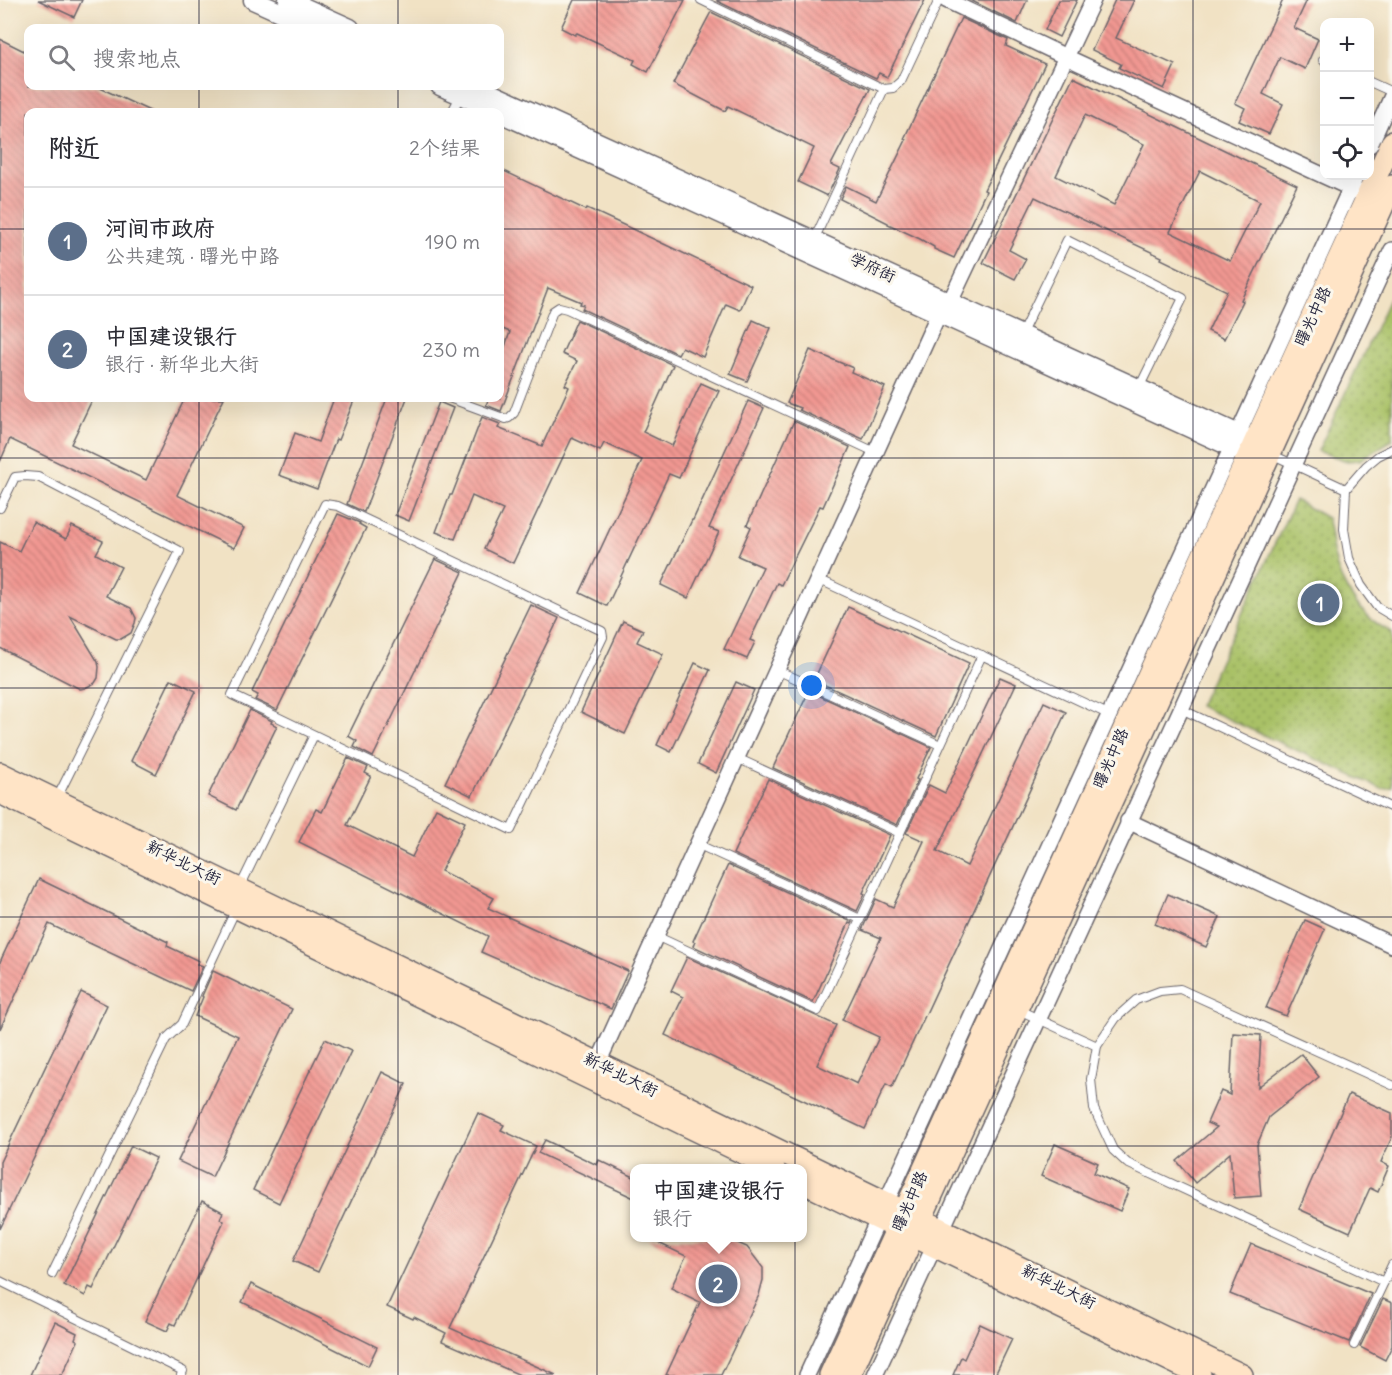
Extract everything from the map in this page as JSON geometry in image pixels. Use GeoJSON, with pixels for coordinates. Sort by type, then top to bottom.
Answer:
{"type":"FeatureCollection","features":[{"type":"Feature","properties":{"kind":"main road","name":"曙光中路"},"geometry":{"type":"LineString","coordinates":[[850,1375],[900,1219],[1016,1009],[1254,449],[1358,187],[1392,142]]}},
{"type":"Feature","properties":{"kind":"main road","name":"曙光中路"},"geometry":{"type":"LineString","coordinates":[[830,1375],[1254,449],[1392,186]]}},
{"type":"Feature","properties":{"kind":"main road","name":"新华北大街"},"geometry":{"type":"LineString","coordinates":[[0,773],[56,800],[237,898],[766,1164]]}},
{"type":"Feature","properties":{"kind":"main road","name":"新华北大街"},"geometry":{"type":"LineString","coordinates":[[0,793],[237,898],[598,1063],[794,1164]]}},
{"type":"Feature","properties":{"kind":"main road","name":"新华北大街"},"geometry":{"type":"LineString","coordinates":[[807,1171],[1200,1375]]}},
{"type":"Feature","properties":{"kind":"main road","name":"新华北大街"},"geometry":{"type":"LineString","coordinates":[[807,1184],[900,1219]]}},
{"type":"Feature","properties":{"kind":"main road","name":"新华北大街"},"geometry":{"type":"LineString","coordinates":[[938,1238],[1242,1375]]}},
{"type":"Feature","properties":{"kind":"street"},"geometry":{"type":"LineString","coordinates":[[253,0],[306,24]]}},
{"type":"Feature","properties":{"kind":"street"},"geometry":{"type":"LineString","coordinates":[[288,0],[341,24]]}},
{"type":"Feature","properties":{"kind":"street"},"geometry":{"type":"LineString","coordinates":[[946,0],[1066,57],[1358,187]]}},
{"type":"Feature","properties":{"kind":"street"},"geometry":{"type":"LineString","coordinates":[[598,1063],[875,452],[1093,0]]}},
{"type":"Feature","properties":{"kind":"street","name":"学府街"},"geometry":{"type":"LineString","coordinates":[[468,90],[814,240],[944,308],[1021,335],[1139,388],[1254,449]]}},
{"type":"Feature","properties":{"kind":"street","name":"学府街"},"geometry":{"type":"LineString","coordinates":[[468,90],[492,108]]}},
{"type":"Feature","properties":{"kind":"street"},"geometry":{"type":"LineString","coordinates":[[1374,136],[1392,94]]}},
{"type":"Feature","properties":{"kind":"street","name":"学府街"},"geometry":{"type":"LineString","coordinates":[[504,115],[944,308],[1254,449]]}},
{"type":"Feature","properties":{"kind":"street"},"geometry":{"type":"LineString","coordinates":[[875,1375],[1392,249]]}},
{"type":"Feature","properties":{"kind":"street"},"geometry":{"type":"LineString","coordinates":[[807,1375],[900,1219],[1110,715],[1254,449]]}},
{"type":"Feature","properties":{"kind":"street"},"geometry":{"type":"LineString","coordinates":[[1128,821],[1392,945]]}},
{"type":"Feature","properties":{"kind":"lane"},"geometry":{"type":"LineString","coordinates":[[701,0],[884,89],[893,88],[901,81],[939,0]]}},
{"type":"Feature","properties":{"kind":"lane"},"geometry":{"type":"LineString","coordinates":[[1374,84],[1392,94]]}},
{"type":"Feature","properties":{"kind":"lane"},"geometry":{"type":"LineString","coordinates":[[814,240],[884,89]]}},
{"type":"Feature","properties":{"kind":"lane"},"geometry":{"type":"LineString","coordinates":[[455,108],[468,90]]}},
{"type":"Feature","properties":{"kind":"lane"},"geometry":{"type":"LineString","coordinates":[[1021,335],[1067,240],[1183,298],[1139,388]]}},
{"type":"Feature","properties":{"kind":"lane"},"geometry":{"type":"LineString","coordinates":[[460,402],[506,419],[509,418],[514,413],[553,311],[559,307],[875,452]]}},
{"type":"Feature","properties":{"kind":"lane"},"geometry":{"type":"LineString","coordinates":[[1254,449],[1346,489]]}},
{"type":"Feature","properties":{"kind":"lane"},"geometry":{"type":"LineString","coordinates":[[1392,449],[1378,456],[1366,466],[1346,489],[1344,529],[1349,558],[1361,585],[1377,607],[1392,616]]}},
{"type":"Feature","properties":{"kind":"lane"},"geometry":{"type":"LineString","coordinates":[[0,508],[15,477],[38,477],[180,551],[56,800]]}},
{"type":"Feature","properties":{"kind":"lane"},"geometry":{"type":"LineString","coordinates":[[325,504],[338,506],[602,631],[603,637],[512,830],[314,735],[232,695],[325,504]]}},
{"type":"Feature","properties":{"kind":"lane"},"geometry":{"type":"LineString","coordinates":[[818,579],[1110,715]]}},
{"type":"Feature","properties":{"kind":"lane"},"geometry":{"type":"LineString","coordinates":[[656,936],[818,1011],[981,656]]}},
{"type":"Feature","properties":{"kind":"lane"},"geometry":{"type":"LineString","coordinates":[[777,670],[940,745]]}},
{"type":"Feature","properties":{"kind":"lane"},"geometry":{"type":"LineString","coordinates":[[1181,709],[1392,808]]}},
{"type":"Feature","properties":{"kind":"lane"},"geometry":{"type":"LineString","coordinates":[[52,1274],[166,1039],[182,1024],[237,898],[314,735]]}},
{"type":"Feature","properties":{"kind":"lane"},"geometry":{"type":"LineString","coordinates":[[737,758],[900,833]]}},
{"type":"Feature","properties":{"kind":"lane"},"geometry":{"type":"LineString","coordinates":[[698,844],[860,919]]}},
{"type":"Feature","properties":{"kind":"lane"},"geometry":{"type":"LineString","coordinates":[[1384,1281],[1127,1162],[1113,1150],[1094,1109],[1091,1079],[1097,1046],[1116,1018],[1136,1000],[1160,991],[1180,989],[1392,1085]]}},
{"type":"Feature","properties":{"kind":"lane"},"geometry":{"type":"LineString","coordinates":[[1016,1009],[1097,1046]]}},
{"type":"Feature","properties":{"kind":"lane"},"geometry":{"type":"LineString","coordinates":[[1354,1345],[1392,1265]]}},
{"type":"Feature","properties":{"kind":"lane"},"geometry":{"type":"LineString","coordinates":[[0,1281],[183,1371],[181,1375]]}},
{"type":"Feature","properties":{"kind":"green space"},"geometry":{"type":"Polygon","coordinates":[[[1392,293],[1392,440],[1360,460],[1347,461],[1318,451],[1392,293]]]}},
{"type":"Feature","properties":{"kind":"green space"},"geometry":{"type":"Polygon","coordinates":[[[1295,500],[1327,518],[1337,567],[1347,590],[1371,619],[1392,632],[1392,787],[1382,789],[1199,706],[1295,500]]]}},
{"type":"Feature","properties":{"kind":"building"},"geometry":{"type":"Polygon","coordinates":[[[38,0],[82,0],[74,17],[38,0]]]}},
{"type":"Feature","properties":{"kind":"building"},"geometry":{"type":"Polygon","coordinates":[[[574,0],[685,0],[648,72],[633,64],[635,60],[561,28],[574,0]]]}},
{"type":"Feature","properties":{"kind":"building"},"geometry":{"type":"Polygon","coordinates":[[[717,0],[925,0],[887,77],[879,73],[876,78],[717,0]]]}},
{"type":"Feature","properties":{"kind":"building"},"geometry":{"type":"Polygon","coordinates":[[[970,0],[1027,0],[1017,23],[970,0]]]}},
{"type":"Feature","properties":{"kind":"building"},"geometry":{"type":"Polygon","coordinates":[[[1059,0],[1077,0],[1059,37],[1045,30],[1059,0]]]}},
{"type":"Feature","properties":{"kind":"building"},"geometry":{"type":"Polygon","coordinates":[[[1115,0],[1134,0],[1116,38],[1175,65],[1164,89],[1119,68],[1121,64],[1092,50],[1115,0]]]}},
{"type":"Feature","properties":{"kind":"building"},"geometry":{"type":"Polygon","coordinates":[[[1283,0],[1307,0],[1294,28],[1318,39],[1305,69],[1280,57],[1263,94],[1283,104],[1269,134],[1239,121],[1245,108],[1235,103],[1283,0]]]}},
{"type":"Feature","properties":{"kind":"building"},"geometry":{"type":"Polygon","coordinates":[[[711,12],[870,89],[831,165],[840,169],[827,196],[798,182],[814,148],[728,106],[725,111],[673,84],[711,12]]]}},
{"type":"Feature","properties":{"kind":"building"},"geometry":{"type":"Polygon","coordinates":[[[961,18],[1008,40],[1006,46],[1045,64],[954,258],[840,199],[846,186],[876,201],[961,18]]]}},
{"type":"Feature","properties":{"kind":"building"},"geometry":{"type":"Polygon","coordinates":[[[0,39],[24,51],[24,90],[105,90],[143,108],[24,108],[24,402],[91,402],[71,444],[146,480],[183,402],[222,402],[177,495],[244,528],[234,548],[10,439],[0,462],[0,39]]]}},
{"type":"Feature","properties":{"kind":"building"},"geometry":{"type":"Polygon","coordinates":[[[1073,77],[1297,185],[1224,339],[1208,331],[1227,291],[1161,259],[1162,257],[1035,197],[1009,250],[1026,259],[1015,279],[983,263],[1073,77]],[[1085,115],[1056,176],[1114,205],[1144,144],[1085,115]],[[1200,171],[1170,232],[1230,261],[1260,201],[1200,171]]]}},
{"type":"Feature","properties":{"kind":"building"},"geometry":{"type":"Polygon","coordinates":[[[504,171],[751,285],[740,310],[726,304],[703,357],[682,347],[678,354],[582,309],[584,305],[580,304],[581,302],[548,288],[501,411],[486,405],[487,402],[504,402],[504,349],[510,332],[504,330],[504,171]]]}},
{"type":"Feature","properties":{"kind":"building"},"geometry":{"type":"Polygon","coordinates":[[[577,320],[673,365],[643,432],[672,446],[701,383],[719,391],[679,478],[669,474],[607,606],[580,593],[642,460],[604,443],[600,451],[572,438],[513,563],[484,549],[503,510],[472,496],[455,539],[436,532],[482,417],[500,424],[498,428],[542,446],[569,387],[565,385],[577,361],[562,354],[577,320]]]}},
{"type":"Feature","properties":{"kind":"building"},"geometry":{"type":"Polygon","coordinates":[[[753,320],[771,328],[747,381],[730,374],[753,320]]]}},
{"type":"Feature","properties":{"kind":"building"},"geometry":{"type":"Polygon","coordinates":[[[810,350],[853,368],[851,372],[885,387],[863,439],[787,403],[810,350]]]}},
{"type":"Feature","properties":{"kind":"building"},"geometry":{"type":"Polygon","coordinates":[[[748,401],[764,408],[709,528],[719,532],[688,598],[661,585],[748,401]]]}},
{"type":"Feature","properties":{"kind":"building"},"geometry":{"type":"Polygon","coordinates":[[[333,402],[353,402],[317,489],[279,475],[295,433],[318,442],[333,402]]]}},
{"type":"Feature","properties":{"kind":"building"},"geometry":{"type":"Polygon","coordinates":[[[385,402],[405,402],[364,512],[347,504],[385,402]]]}},
{"type":"Feature","properties":{"kind":"building"},"geometry":{"type":"Polygon","coordinates":[[[439,402],[453,408],[409,521],[395,515],[439,402]]]}},
{"type":"Feature","properties":{"kind":"building"},"geometry":{"type":"Polygon","coordinates":[[[794,421],[850,447],[823,507],[820,506],[781,585],[777,583],[750,640],[755,642],[747,659],[724,649],[763,567],[738,556],[751,527],[747,525],[794,421]]]}},
{"type":"Feature","properties":{"kind":"building"},"geometry":{"type":"Polygon","coordinates":[[[338,514],[366,528],[277,710],[255,700],[258,695],[252,692],[338,514]]]}},
{"type":"Feature","properties":{"kind":"building"},"geometry":{"type":"Polygon","coordinates":[[[33,522],[66,539],[72,526],[103,541],[96,554],[121,567],[106,596],[131,608],[136,618],[131,633],[121,639],[116,639],[70,616],[98,662],[98,678],[95,683],[85,688],[80,689],[0,648],[0,542],[19,551],[33,522]]]}},
{"type":"Feature","properties":{"kind":"building"},"geometry":{"type":"Polygon","coordinates":[[[435,559],[463,572],[373,757],[354,747],[357,741],[348,736],[435,559]]]}},
{"type":"Feature","properties":{"kind":"building"},"geometry":{"type":"Polygon","coordinates":[[[531,605],[559,618],[472,796],[445,783],[531,605]]]}},
{"type":"Feature","properties":{"kind":"building"},"geometry":{"type":"Polygon","coordinates":[[[848,607],[969,663],[936,736],[814,680],[848,607]]]}},
{"type":"Feature","properties":{"kind":"building"},"geometry":{"type":"Polygon","coordinates":[[[623,621],[643,630],[637,642],[663,654],[625,734],[581,712],[623,621]]]}},
{"type":"Feature","properties":{"kind":"building"},"geometry":{"type":"Polygon","coordinates":[[[695,663],[710,670],[671,752],[657,745],[695,663]]]}},
{"type":"Feature","properties":{"kind":"building"},"geometry":{"type":"Polygon","coordinates":[[[1000,677],[1016,684],[937,851],[967,866],[1044,702],[1066,712],[892,1087],[886,1084],[865,1129],[665,1035],[683,997],[671,991],[687,957],[836,1025],[817,1065],[857,1084],[879,1037],[842,1020],[881,938],[862,930],[876,899],[893,907],[924,841],[906,833],[929,785],[945,793],[1000,677]]]}},
{"type":"Feature","properties":{"kind":"building"},"geometry":{"type":"Polygon","coordinates":[[[171,679],[196,691],[156,774],[131,761],[171,679]]]}},
{"type":"Feature","properties":{"kind":"building"},"geometry":{"type":"Polygon","coordinates":[[[736,682],[754,690],[716,773],[698,764],[736,682]]]}},
{"type":"Feature","properties":{"kind":"building"},"geometry":{"type":"Polygon","coordinates":[[[809,691],[931,747],[897,825],[773,768],[809,691]]]}},
{"type":"Feature","properties":{"kind":"building"},"geometry":{"type":"Polygon","coordinates":[[[250,710],[277,726],[236,810],[208,796],[250,710]]]}},
{"type":"Feature","properties":{"kind":"building"},"geometry":{"type":"Polygon","coordinates":[[[348,758],[368,767],[365,773],[371,776],[347,825],[412,857],[436,808],[465,822],[441,871],[494,898],[488,908],[628,971],[611,1009],[481,952],[488,936],[299,842],[316,809],[322,812],[348,758]]]}},
{"type":"Feature","properties":{"kind":"building"},"geometry":{"type":"Polygon","coordinates":[[[768,779],[890,835],[857,911],[733,854],[768,779]]]}},
{"type":"Feature","properties":{"kind":"building"},"geometry":{"type":"Polygon","coordinates":[[[728,865],[852,922],[849,923],[813,1002],[693,946],[695,942],[693,941],[728,865]]]}},
{"type":"Feature","properties":{"kind":"building"},"geometry":{"type":"Polygon","coordinates":[[[39,879],[168,942],[167,946],[199,961],[197,964],[203,966],[191,991],[49,924],[0,1029],[0,962],[39,879]]]}},
{"type":"Feature","properties":{"kind":"building"},"geometry":{"type":"Polygon","coordinates":[[[1168,894],[1220,917],[1206,947],[1155,924],[1168,894]]]}},
{"type":"Feature","properties":{"kind":"building"},"geometry":{"type":"Polygon","coordinates":[[[1305,920],[1325,929],[1286,1016],[1266,1008],[1305,920]]]}},
{"type":"Feature","properties":{"kind":"building"},"geometry":{"type":"Polygon","coordinates":[[[213,971],[292,1009],[212,1177],[178,1161],[238,1036],[195,1016],[213,971]]]}},
{"type":"Feature","properties":{"kind":"building"},"geometry":{"type":"Polygon","coordinates":[[[81,992],[107,1005],[0,1229],[0,1162],[81,992]]]}},
{"type":"Feature","properties":{"kind":"building"},"geometry":{"type":"Polygon","coordinates":[[[1233,1033],[1261,1035],[1258,1087],[1301,1054],[1319,1077],[1269,1117],[1257,1145],[1261,1196],[1234,1198],[1230,1153],[1195,1183],[1177,1161],[1217,1127],[1207,1123],[1221,1091],[1230,1095],[1233,1033]]]}},
{"type":"Feature","properties":{"kind":"building"},"geometry":{"type":"Polygon","coordinates":[[[325,1039],[351,1051],[279,1203],[253,1190],[325,1039]]]}},
{"type":"Feature","properties":{"kind":"building"},"geometry":{"type":"Polygon","coordinates":[[[382,1072],[406,1084],[318,1272],[293,1261],[382,1072]]]}},
{"type":"Feature","properties":{"kind":"building"},"geometry":{"type":"Polygon","coordinates":[[[1349,1094],[1392,1113],[1392,1137],[1381,1162],[1389,1166],[1378,1192],[1370,1188],[1350,1232],[1299,1209],[1349,1094]]]}},
{"type":"Feature","properties":{"kind":"building"},"geometry":{"type":"Polygon","coordinates":[[[478,1113],[504,1125],[501,1130],[536,1146],[450,1328],[556,1375],[520,1375],[442,1341],[446,1333],[387,1307],[478,1113]]]}},
{"type":"Feature","properties":{"kind":"building"},"geometry":{"type":"Polygon","coordinates":[[[545,1140],[597,1165],[599,1160],[630,1175],[630,1196],[538,1153],[545,1140]]]}},
{"type":"Feature","properties":{"kind":"building"},"geometry":{"type":"Polygon","coordinates":[[[1055,1144],[1098,1163],[1094,1173],[1129,1189],[1120,1211],[1041,1176],[1055,1144]]]}},
{"type":"Feature","properties":{"kind":"building"},"geometry":{"type":"Polygon","coordinates":[[[131,1146],[156,1158],[93,1289],[89,1287],[85,1296],[64,1285],[131,1146]]]}},
{"type":"Feature","properties":{"kind":"building"},"geometry":{"type":"Polygon","coordinates":[[[202,1201],[223,1212],[220,1219],[224,1221],[175,1325],[171,1323],[167,1331],[145,1321],[202,1201]]]}},
{"type":"Feature","properties":{"kind":"building"},"geometry":{"type":"Polygon","coordinates":[[[656,1242],[735,1242],[747,1247],[763,1268],[759,1295],[721,1375],[666,1375],[700,1302],[671,1288],[686,1256],[656,1242]]]}},
{"type":"Feature","properties":{"kind":"building"},"geometry":{"type":"Polygon","coordinates":[[[1251,1244],[1371,1294],[1349,1342],[1230,1294],[1251,1244]]]}},
{"type":"Feature","properties":{"kind":"building"},"geometry":{"type":"Polygon","coordinates":[[[251,1284],[377,1347],[368,1366],[242,1302],[251,1284]]]}},
{"type":"Feature","properties":{"kind":"building"},"geometry":{"type":"Polygon","coordinates":[[[1383,1299],[1392,1303],[1392,1346],[1385,1360],[1360,1347],[1383,1299]]]}},
{"type":"Feature","properties":{"kind":"building"},"geometry":{"type":"Polygon","coordinates":[[[55,1322],[77,1333],[75,1339],[78,1341],[62,1375],[30,1375],[55,1322]]]}},
{"type":"Feature","properties":{"kind":"building"},"geometry":{"type":"Polygon","coordinates":[[[980,1324],[1012,1339],[995,1375],[953,1375],[961,1357],[964,1359],[980,1324]]]}},
{"type":"Feature","properties":{"kind":"place","name":"河间市政府"},"geometry":{"type":"Point","coordinates":[1320,603]}},
{"type":"Feature","properties":{"kind":"place","name":"中国建设银行"},"geometry":{"type":"Point","coordinates":[718,1284]}}]}
